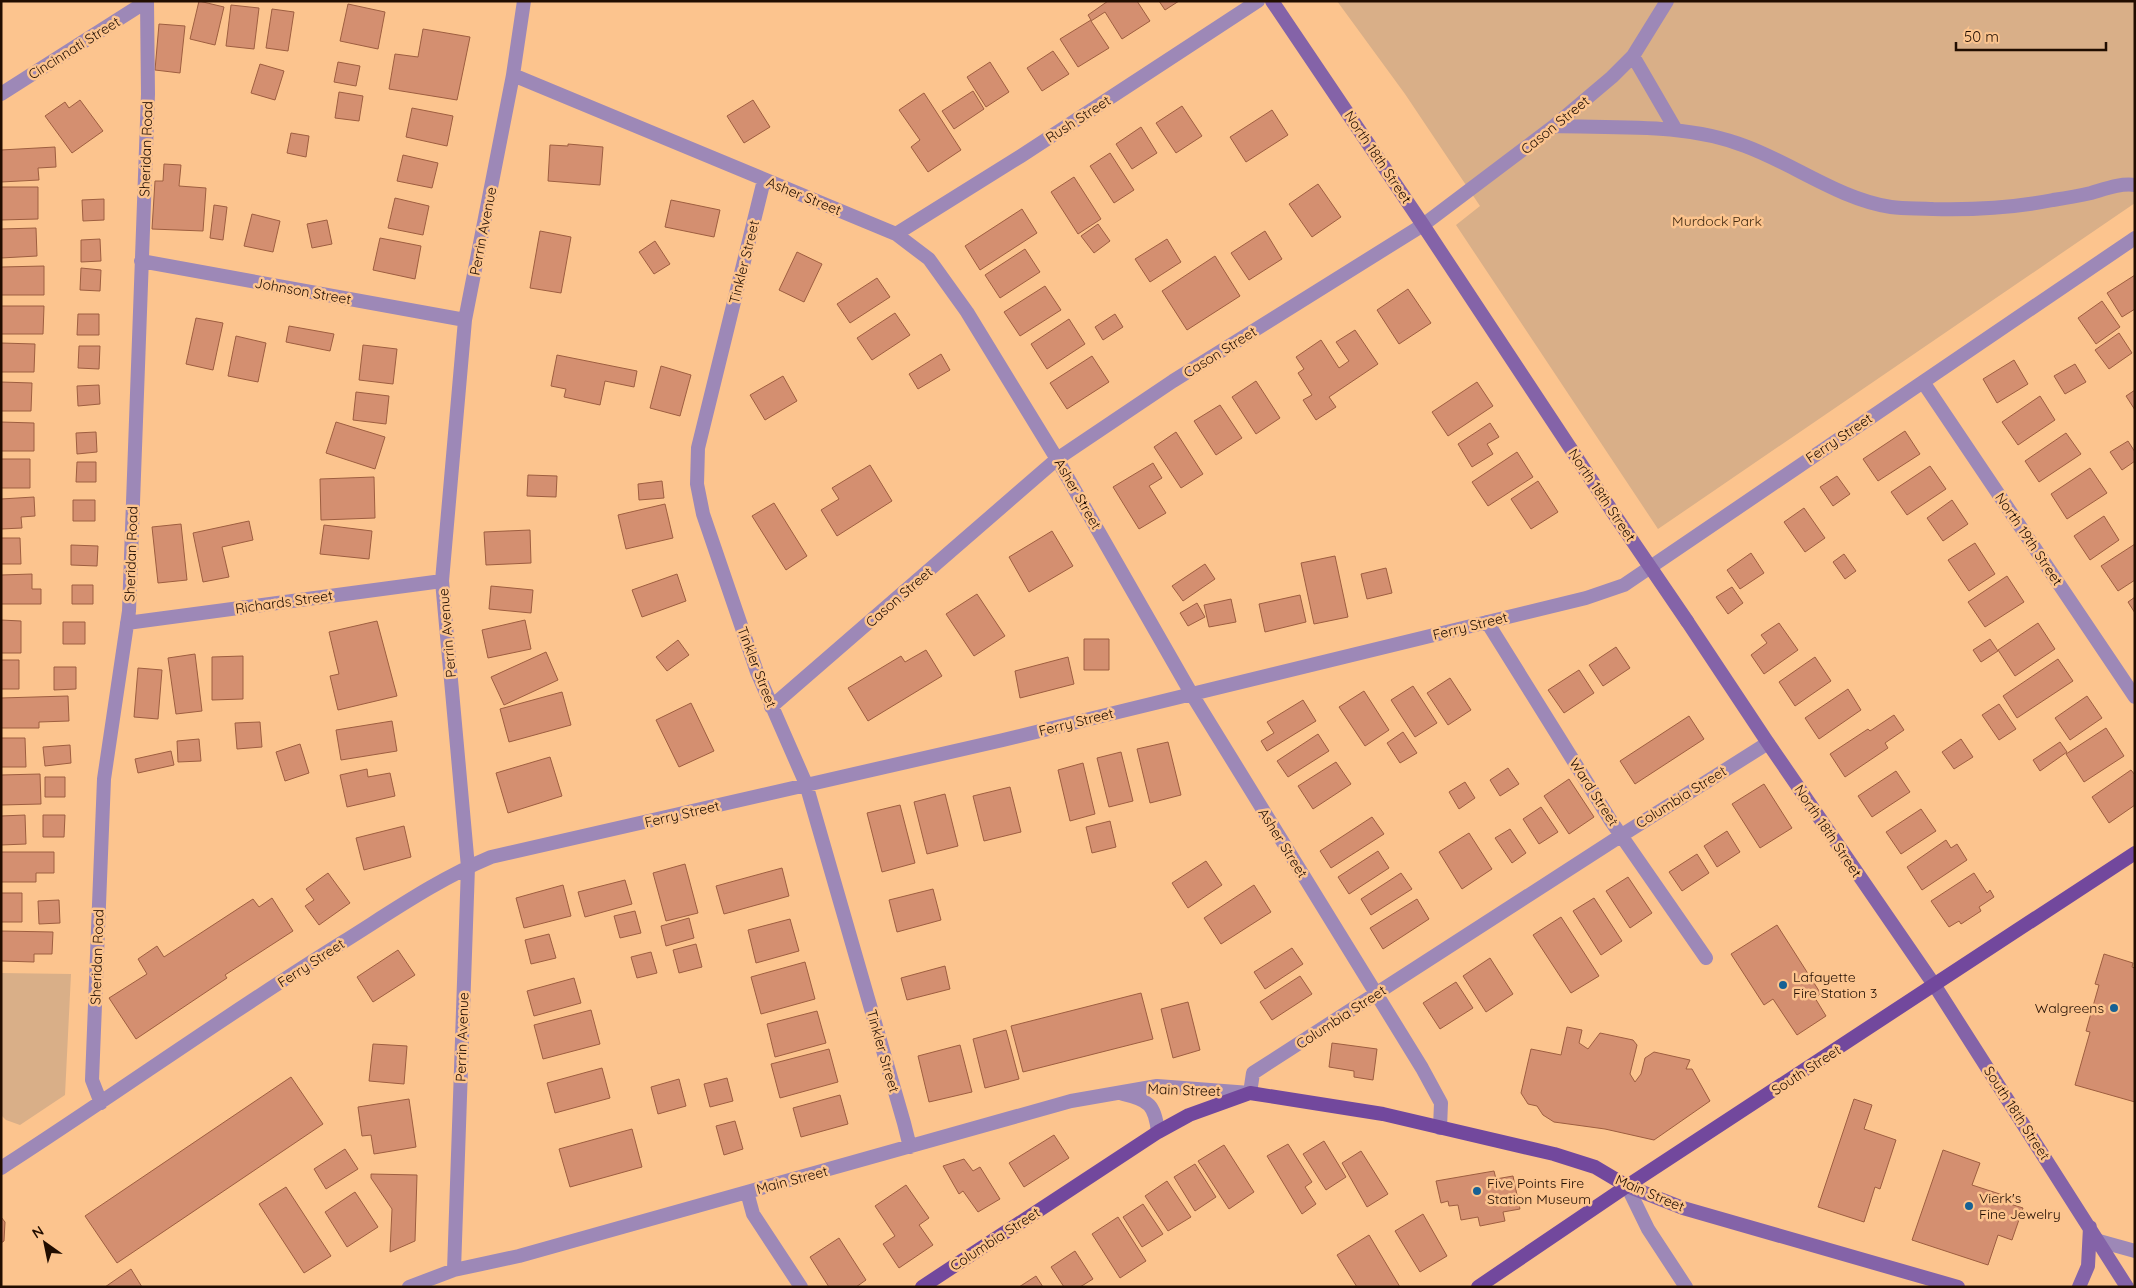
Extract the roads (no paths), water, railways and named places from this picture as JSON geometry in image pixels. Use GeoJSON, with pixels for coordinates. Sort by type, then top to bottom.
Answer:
{"type":"FeatureCollection","features":[{"type":"Feature","properties":{"kind":"main road","name":"North 18th Street"},"geometry":{"type":"LineString","coordinates":[[1272,1],[1424,225],[1612,511],[1934,986]]}},
{"type":"Feature","properties":{"kind":"main road","name":"South Street"},"geometry":{"type":"LineString","coordinates":[[1478,1287],[1627,1186],[2135,853]]}},
{"type":"Feature","properties":{"kind":"main road","name":"South 18th Street"},"geometry":{"type":"LineString","coordinates":[[1934,986],[2127,1287]]}},
{"type":"Feature","properties":{"kind":"main road","name":"Main Street"},"geometry":{"type":"LineString","coordinates":[[1250,1093],[1383,1114],[1554,1154],[1594,1167],[1627,1186],[1683,1208],[1958,1287]]}},
{"type":"Feature","properties":{"kind":"main road","name":"Columbia Street"},"geometry":{"type":"LineString","coordinates":[[922,1287],[1158,1132],[1189,1114],[1250,1093]]}},
{"type":"Feature","properties":{"kind":"main road"},"geometry":{"type":"LineString","coordinates":[[2079,1287],[2088,1266],[2090,1228]]}},
{"type":"Feature","properties":{"kind":"street","name":"Cincinnati Street"},"geometry":{"type":"LineString","coordinates":[[1,94],[147,1]]}},
{"type":"Feature","properties":{"kind":"street","name":"Sheridan Road"},"geometry":{"type":"LineString","coordinates":[[101,1103],[92,1080],[104,779],[127,623],[148,94],[147,1]]}},
{"type":"Feature","properties":{"kind":"street","name":"Perrin Avenue"},"geometry":{"type":"LineString","coordinates":[[454,1270],[468,867],[442,581],[465,320],[513,75],[524,1]]}},
{"type":"Feature","properties":{"kind":"street","name":"Rush Street"},"geometry":{"type":"LineString","coordinates":[[896,234],[1021,156],[1258,1]]}},
{"type":"Feature","properties":{"kind":"street","name":"Cason Street"},"geometry":{"type":"LineString","coordinates":[[771,707],[1058,459],[1173,381],[1424,225],[1554,126],[1612,77],[1633,56],[1668,1]]}},
{"type":"Feature","properties":{"kind":"street"},"geometry":{"type":"LineString","coordinates":[[1633,56],[1676,130]]}},
{"type":"Feature","properties":{"kind":"street","name":"Asher Street"},"geometry":{"type":"LineString","coordinates":[[513,75],[896,234],[929,259],[967,312],[1058,459],[1191,693],[1377,994],[1441,1103],[1440,1128]]}},
{"type":"Feature","properties":{"kind":"street"},"geometry":{"type":"LineString","coordinates":[[1554,126],[1676,130],[1716,137],[1744,145],[1863,200],[1891,207],[2004,208],[2090,193],[2126,184],[2135,184]]}},
{"type":"Feature","properties":{"kind":"street","name":"Tinkler Street"},"geometry":{"type":"LineString","coordinates":[[764,180],[698,448],[697,484],[703,514],[712,543],[757,672],[806,784],[910,1148]]}},
{"type":"Feature","properties":{"kind":"street","name":"Ferry Street"},"geometry":{"type":"LineString","coordinates":[[1,1168],[306,965],[433,886],[491,857],[1003,740],[1586,598],[1624,586],[2135,238]]}},
{"type":"Feature","properties":{"kind":"street","name":"Johnson Street"},"geometry":{"type":"LineString","coordinates":[[142,261],[465,320]]}},
{"type":"Feature","properties":{"kind":"street","name":"North 19th Street"},"geometry":{"type":"LineString","coordinates":[[1923,382],[2135,697]]}},
{"type":"Feature","properties":{"kind":"street","name":"Richards Street"},"geometry":{"type":"LineString","coordinates":[[127,623],[442,581]]}},
{"type":"Feature","properties":{"kind":"street","name":"Ward Street"},"geometry":{"type":"LineString","coordinates":[[1487,622],[1622,834],[1706,958]]}},
{"type":"Feature","properties":{"kind":"street","name":"Columbia Street"},"geometry":{"type":"LineString","coordinates":[[1250,1093],[1253,1073],[1622,834],[1768,743]]}},
{"type":"Feature","properties":{"kind":"street","name":"Main Street"},"geometry":{"type":"LineString","coordinates":[[409,1287],[454,1270],[519,1256],[910,1148],[1071,1101],[1157,1086],[1250,1093]]}},
{"type":"Feature","properties":{"kind":"street"},"geometry":{"type":"LineString","coordinates":[[1122,1093],[1139,1098],[1150,1106],[1156,1115],[1158,1132]]}},
{"type":"Feature","properties":{"kind":"street"},"geometry":{"type":"LineString","coordinates":[[1627,1186],[1648,1229],[1686,1287]]}},
{"type":"Feature","properties":{"kind":"street"},"geometry":{"type":"LineString","coordinates":[[747,1192],[753,1214],[800,1287]]}},
{"type":"Feature","properties":{"kind":"street"},"geometry":{"type":"LineString","coordinates":[[2099,1241],[2135,1251]]}},
{"type":"Feature","properties":{"kind":"place","name":"Lafayette Fire Station 3"},"geometry":{"type":"Point","coordinates":[1783,985]}},
{"type":"Feature","properties":{"kind":"place","name":"Walgreens"},"geometry":{"type":"Point","coordinates":[2114,1008]}},
{"type":"Feature","properties":{"kind":"place","name":"Five Points Fire Station Museum"},"geometry":{"type":"Point","coordinates":[1477,1191]}},
{"type":"Feature","properties":{"kind":"place","name":"Vierk's Fine Jewelry"},"geometry":{"type":"Point","coordinates":[1969,1206]}},
{"type":"Feature","properties":{"kind":"park label","name":"Murdock Park"},"geometry":{"type":"Point","coordinates":[1717,221]}}]}
